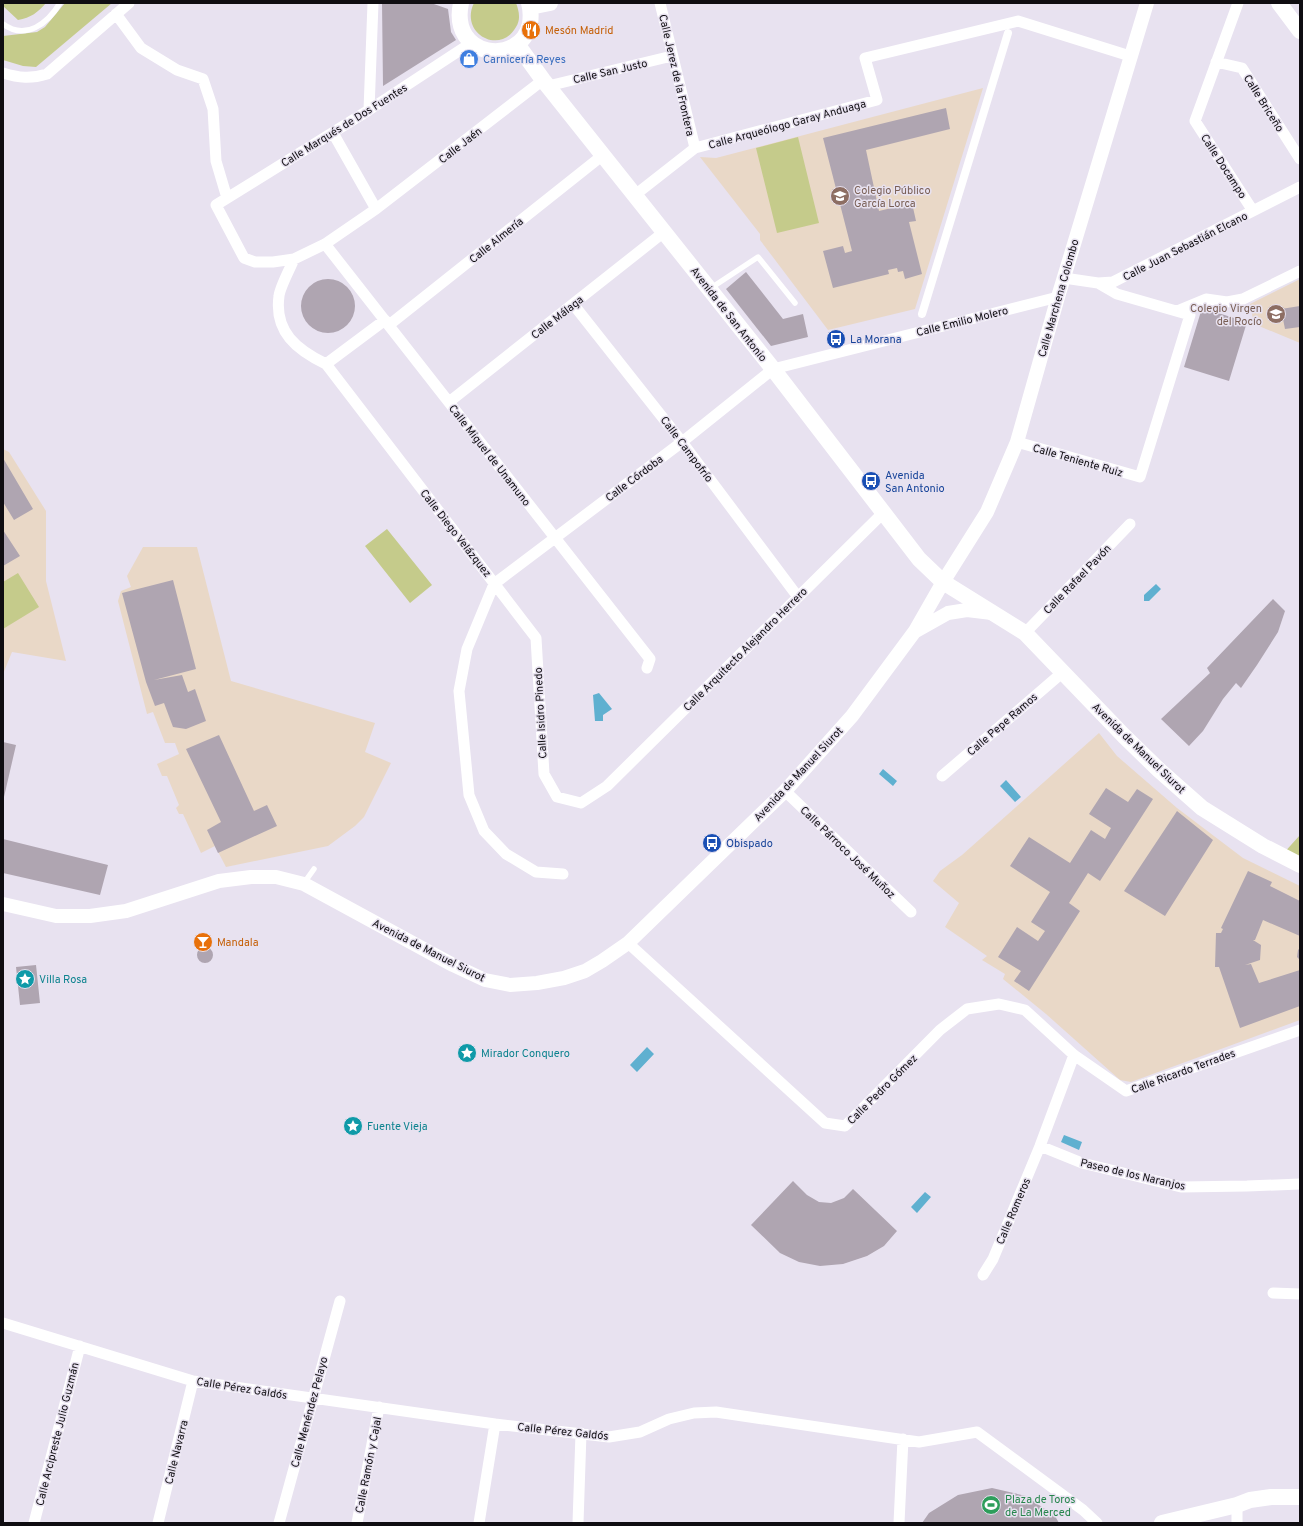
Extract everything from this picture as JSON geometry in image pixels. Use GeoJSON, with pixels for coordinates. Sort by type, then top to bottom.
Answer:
{"type":"FeatureCollection","features":[{"type":"Feature","properties":{"kind":"main road"},"geometry":{"type":"LineString","coordinates":[[461,3],[458,13],[464,34],[471,43],[482,49],[494,52],[506,50],[517,44],[524,36],[529,27],[531,18],[529,5],[550,3]]}},
{"type":"Feature","properties":{"kind":"main road"},"geometry":{"type":"LineString","coordinates":[[1279,3],[1300,31]]}},
{"type":"Feature","properties":{"kind":"main road","name":"Avenida de San Antonio"},"geometry":{"type":"LineString","coordinates":[[517,44],[545,83],[772,369],[919,559],[943,582]]}},
{"type":"Feature","properties":{"kind":"main road","name":"Avenida de Manuel Siurot"},"geometry":{"type":"LineString","coordinates":[[943,582],[1025,633],[1144,756],[1202,808],[1263,846],[1300,865]]}},
{"type":"Feature","properties":{"kind":"main road"},"geometry":{"type":"LineString","coordinates":[[1162,1523],[1237,1506],[1250,1500],[1270,1497],[1300,1497]]}},
{"type":"Feature","properties":{"kind":"street"},"geometry":{"type":"LineString","coordinates":[[3,73],[13,76],[34,78],[47,74],[129,3]]}},
{"type":"Feature","properties":{"kind":"street"},"geometry":{"type":"LineString","coordinates":[[370,110],[374,3]]}},
{"type":"Feature","properties":{"kind":"street","name":"Calle Jerez de la Frontera"},"geometry":{"type":"LineString","coordinates":[[660,3],[694,148]]}},
{"type":"Feature","properties":{"kind":"street","name":"Calle Marchena Colombo"},"geometry":{"type":"LineString","coordinates":[[943,582],[987,512],[1017,442],[1058,297],[1147,3]]}},
{"type":"Feature","properties":{"kind":"street"},"geometry":{"type":"LineString","coordinates":[[1216,62],[1238,3]]}},
{"type":"Feature","properties":{"kind":"street"},"geometry":{"type":"LineString","coordinates":[[116,14],[141,48],[177,70],[203,79],[213,109],[216,161],[227,198]]}},
{"type":"Feature","properties":{"kind":"street","name":"Calle Arqueólogo Garay Anduaga"},"geometry":{"type":"LineString","coordinates":[[635,195],[694,148],[877,100],[865,58],[1018,21],[1130,56]]}},
{"type":"Feature","properties":{"kind":"street"},"geometry":{"type":"LineString","coordinates":[[922,314],[1008,33]]}},
{"type":"Feature","properties":{"kind":"street","name":"Calle Marqués de Dos Fuentes"},"geometry":{"type":"LineString","coordinates":[[216,205],[370,110],[471,43]]}},
{"type":"Feature","properties":{"kind":"street","name":"Calle San Justo"},"geometry":{"type":"LineString","coordinates":[[545,83],[672,56]]}},
{"type":"Feature","properties":{"kind":"street","name":"Calle Docampo"},"geometry":{"type":"LineString","coordinates":[[1216,62],[1195,120],[1254,211]]}},
{"type":"Feature","properties":{"kind":"street","name":"Calle Briceño"},"geometry":{"type":"LineString","coordinates":[[1216,62],[1242,68],[1300,159]]}},
{"type":"Feature","properties":{"kind":"street","name":"Calle Jaén"},"geometry":{"type":"LineString","coordinates":[[216,205],[244,258],[255,262],[273,262],[294,259],[325,244],[376,209],[545,83]]}},
{"type":"Feature","properties":{"kind":"street"},"geometry":{"type":"LineString","coordinates":[[333,133],[376,209]]}},
{"type":"Feature","properties":{"kind":"street","name":"Calle Almería"},"geometry":{"type":"LineString","coordinates":[[326,364],[387,323],[603,155]]}},
{"type":"Feature","properties":{"kind":"street","name":"Calle Juan Sebastián Elcano"},"geometry":{"type":"LineString","coordinates":[[1064,278],[1098,283],[1113,282],[1300,187]]}},
{"type":"Feature","properties":{"kind":"street","name":"Calle Málaga"},"geometry":{"type":"LineString","coordinates":[[449,402],[664,232]]}},
{"type":"Feature","properties":{"kind":"street","name":"Calle Miguel de Unamuno"},"geometry":{"type":"LineString","coordinates":[[325,244],[650,659],[647,668]]}},
{"type":"Feature","properties":{"kind":"street","name":"Calle Diego Velázquez"},"geometry":{"type":"LineString","coordinates":[[294,259],[279,295],[279,317],[288,337],[307,355],[326,364],[494,584],[467,650],[459,691],[469,795],[484,831],[506,854],[536,872],[564,874]]}},
{"type":"Feature","properties":{"kind":"street"},"geometry":{"type":"LineString","coordinates":[[1098,283],[1117,294],[1177,311],[1206,299],[1227,302],[1243,299],[1300,271]]}},
{"type":"Feature","properties":{"kind":"street","name":"Calle Emilio Molero"},"geometry":{"type":"LineString","coordinates":[[772,369],[1058,297]]}},
{"type":"Feature","properties":{"kind":"street","name":"Calle Campofrío"},"geometry":{"type":"LineString","coordinates":[[573,304],[682,442],[798,597]]}},
{"type":"Feature","properties":{"kind":"street","name":"Calle Teniente Ruiz"},"geometry":{"type":"LineString","coordinates":[[1017,442],[1140,477],[1190,315],[1177,311]]}},
{"type":"Feature","properties":{"kind":"street","name":"Calle Córdoba"},"geometry":{"type":"LineString","coordinates":[[494,584],[682,442],[772,369]]}},
{"type":"Feature","properties":{"kind":"street","name":"Calle Arquitecto Alejandro Herrero"},"geometry":{"type":"LineString","coordinates":[[607,786],[883,512]]}},
{"type":"Feature","properties":{"kind":"street","name":"Calle Rafael Pavón"},"geometry":{"type":"LineString","coordinates":[[1025,633],[1130,524]]}},
{"type":"Feature","properties":{"kind":"street","name":"Avenida de Manuel Siurot"},"geometry":{"type":"LineString","coordinates":[[3,904],[56,916],[90,916],[126,911],[219,881],[251,877],[276,877],[304,884],[453,965],[485,980],[510,985],[537,983],[564,978],[585,971],[628,943],[784,791],[852,716],[915,631],[943,582]]}},
{"type":"Feature","properties":{"kind":"street","name":"Calle Isidro Pinedo"},"geometry":{"type":"LineString","coordinates":[[494,584],[536,638],[544,774],[557,797],[580,803],[607,786]]}},
{"type":"Feature","properties":{"kind":"street","name":"Avenida de Manuel Siurot"},"geometry":{"type":"LineString","coordinates":[[915,631],[948,613],[967,610],[993,613]]}},
{"type":"Feature","properties":{"kind":"street","name":"Calle Pepe Ramos"},"geometry":{"type":"LineString","coordinates":[[942,776],[1063,672]]}},
{"type":"Feature","properties":{"kind":"street","name":"Calle Párroco José Muñoz"},"geometry":{"type":"LineString","coordinates":[[784,791],[911,912]]}},
{"type":"Feature","properties":{"kind":"street","name":"Calle Pedro Gómez"},"geometry":{"type":"LineString","coordinates":[[628,943],[825,1123],[845,1126],[940,1030],[967,1009],[999,1004],[1025,1010],[1074,1055]]}},
{"type":"Feature","properties":{"kind":"street","name":"Calle Ricardo Terrades"},"geometry":{"type":"LineString","coordinates":[[1074,1055],[1126,1091],[1300,1030]]}},
{"type":"Feature","properties":{"kind":"street","name":"Calle Romeros"},"geometry":{"type":"LineString","coordinates":[[982,1275],[993,1259],[1040,1146],[1074,1055]]}},
{"type":"Feature","properties":{"kind":"street","name":"Paseo de los Naranjos"},"geometry":{"type":"LineString","coordinates":[[1040,1146],[1082,1163],[1181,1187],[1300,1184]]}},
{"type":"Feature","properties":{"kind":"street"},"geometry":{"type":"LineString","coordinates":[[1274,1293],[1300,1294]]}},
{"type":"Feature","properties":{"kind":"street","name":"Calle Menéndez Pelayo"},"geometry":{"type":"LineString","coordinates":[[279,1523],[340,1301]]}},
{"type":"Feature","properties":{"kind":"street","name":"Calle Pérez Galdós"},"geometry":{"type":"LineString","coordinates":[[3,1323],[193,1381],[495,1424],[581,1434],[609,1436],[640,1432],[669,1420],[694,1413],[716,1412],[918,1442],[977,1432],[1083,1510],[1097,1523]]}},
{"type":"Feature","properties":{"kind":"street","name":"Calle Arcipreste Julio Guzmán"},"geometry":{"type":"LineString","coordinates":[[34,1523],[80,1346]]}},
{"type":"Feature","properties":{"kind":"street","name":"Calle Navarra"},"geometry":{"type":"LineString","coordinates":[[158,1523],[193,1381]]}},
{"type":"Feature","properties":{"kind":"street","name":"Calle Ramón y Cajal"},"geometry":{"type":"LineString","coordinates":[[357,1523],[379,1407]]}},
{"type":"Feature","properties":{"kind":"street"},"geometry":{"type":"LineString","coordinates":[[479,1523],[495,1424]]}},
{"type":"Feature","properties":{"kind":"street"},"geometry":{"type":"LineString","coordinates":[[578,1523],[581,1434]]}},
{"type":"Feature","properties":{"kind":"street"},"geometry":{"type":"LineString","coordinates":[[899,1523],[903,1439]]}},
{"type":"Feature","properties":{"kind":"street"},"geometry":{"type":"LineString","coordinates":[[1237,1506],[1237,1523]]}},
{"type":"Feature","properties":{"kind":"lane"},"geometry":{"type":"LineString","coordinates":[[3,24],[10,29],[25,31],[39,27],[47,21],[60,3]]}},
{"type":"Feature","properties":{"kind":"lane"},"geometry":{"type":"LineString","coordinates":[[709,290],[722,279],[758,257],[795,303]]}},
{"type":"Feature","properties":{"kind":"lane"},"geometry":{"type":"LineString","coordinates":[[304,884],[314,869]]}},
{"type":"Feature","properties":{"kind":"shaded area","name":"Colegio Público García Lorca"},"geometry":{"type":"Polygon","coordinates":[[[983,88],[915,309],[828,330],[760,240],[760,234],[700,157],[716,158],[983,88]]]}},
{"type":"Feature","properties":{"kind":"shaded area","name":"Colegio Virgen del Rocío"},"geometry":{"type":"Polygon","coordinates":[[[1300,279],[1300,343],[1254,324],[1250,304],[1300,279]]]}},
{"type":"Feature","properties":{"kind":"shaded area"},"geometry":{"type":"Polygon","coordinates":[[[3,449],[9,452],[46,511],[46,581],[66,661],[12,652],[3,674],[3,449]]]}},
{"type":"Feature","properties":{"kind":"shaded area"},"geometry":{"type":"Polygon","coordinates":[[[143,547],[197,547],[231,681],[375,723],[365,752],[391,763],[364,817],[355,826],[328,846],[226,867],[215,846],[201,853],[183,814],[179,814],[176,808],[179,805],[167,776],[162,776],[157,764],[179,754],[175,743],[165,743],[153,712],[147,714],[118,601],[121,591],[131,587],[127,576],[143,547]]]}},
{"type":"Feature","properties":{"kind":"shaded area"},"geometry":{"type":"Polygon","coordinates":[[[1099,733],[1117,756],[1177,808],[1243,858],[1300,886],[1300,1020],[1131,1082],[1120,1080],[1046,1014],[1003,979],[1005,974],[982,960],[987,956],[945,927],[959,903],[933,881],[940,871],[962,855],[1099,733]]]}},
{"type":"Feature","properties":{"kind":"green space"},"geometry":{"type":"Polygon","coordinates":[[[3,3],[46,3],[34,14],[27,18],[18,20],[3,6],[3,3]]]}},
{"type":"Feature","properties":{"kind":"green space"},"geometry":{"type":"Polygon","coordinates":[[[65,3],[112,3],[36,67],[23,66],[3,60],[3,36],[37,32],[45,27],[65,3]]]}},
{"type":"Feature","properties":{"kind":"green space"},"geometry":{"type":"Polygon","coordinates":[[[474,3],[516,3],[519,21],[509,36],[501,40],[492,40],[483,37],[476,31],[472,23],[471,14],[474,3]]]}},
{"type":"Feature","properties":{"kind":"green space"},"geometry":{"type":"Polygon","coordinates":[[[798,137],[819,223],[777,233],[756,148],[798,137]]]}},
{"type":"Feature","properties":{"kind":"green space"},"geometry":{"type":"Polygon","coordinates":[[[387,529],[432,585],[410,603],[365,546],[387,529]]]}},
{"type":"Feature","properties":{"kind":"green space"},"geometry":{"type":"Polygon","coordinates":[[[18,573],[39,607],[3,629],[3,582],[18,573]]]}},
{"type":"Feature","properties":{"kind":"green space"},"geometry":{"type":"Polygon","coordinates":[[[1300,835],[1300,865],[1282,855],[1300,835]]]}},
{"type":"Feature","properties":{"kind":"water"},"geometry":{"type":"Polygon","coordinates":[[[1156,584],[1161,589],[1149,601],[1144,601],[1144,595],[1156,584]]]}},
{"type":"Feature","properties":{"kind":"water"},"geometry":{"type":"Polygon","coordinates":[[[599,693],[612,709],[603,715],[603,721],[595,721],[593,695],[599,693]]]}},
{"type":"Feature","properties":{"kind":"water"},"geometry":{"type":"Polygon","coordinates":[[[883,769],[897,781],[893,786],[879,774],[883,769]]]}},
{"type":"Feature","properties":{"kind":"water"},"geometry":{"type":"Polygon","coordinates":[[[1006,780],[1021,797],[1015,802],[1000,786],[1006,780]]]}},
{"type":"Feature","properties":{"kind":"water"},"geometry":{"type":"Polygon","coordinates":[[[647,1047],[654,1054],[637,1072],[630,1065],[647,1047]]]}},
{"type":"Feature","properties":{"kind":"water"},"geometry":{"type":"Polygon","coordinates":[[[1064,1135],[1082,1142],[1079,1150],[1061,1142],[1064,1135]]]}},
{"type":"Feature","properties":{"kind":"water"},"geometry":{"type":"Polygon","coordinates":[[[925,1192],[931,1197],[917,1213],[911,1207],[925,1192]]]}},
{"type":"Feature","properties":{"kind":"building"},"geometry":{"type":"Polygon","coordinates":[[[382,3],[431,3],[448,9],[451,32],[456,40],[383,86],[382,3]]]}},
{"type":"Feature","properties":{"kind":"building"},"geometry":{"type":"Polygon","coordinates":[[[946,108],[950,129],[866,150],[879,211],[912,203],[916,221],[909,222],[922,274],[905,279],[903,271],[898,272],[897,268],[888,270],[889,274],[833,288],[823,251],[843,246],[845,253],[852,251],[823,138],[946,108]]]}},
{"type":"Feature","properties":{"kind":"building"},"geometry":{"type":"Polygon","coordinates":[[[746,272],[783,319],[803,314],[808,337],[771,346],[726,289],[746,272]]]}},
{"type":"Feature","properties":{"kind":"building"},"geometry":{"type":"Polygon","coordinates":[[[328,279],[338,281],[347,287],[353,296],[355,306],[353,316],[347,325],[338,331],[328,333],[318,331],[309,325],[303,316],[301,306],[303,296],[309,287],[318,281],[328,279]]]}},
{"type":"Feature","properties":{"kind":"building"},"geometry":{"type":"Polygon","coordinates":[[[1300,306],[1300,327],[1285,329],[1281,309],[1300,306]]]}},
{"type":"Feature","properties":{"kind":"building"},"geometry":{"type":"Polygon","coordinates":[[[1202,308],[1247,322],[1229,381],[1184,367],[1202,308]]]}},
{"type":"Feature","properties":{"kind":"building"},"geometry":{"type":"Polygon","coordinates":[[[3,458],[33,509],[14,520],[3,502],[3,458]]]}},
{"type":"Feature","properties":{"kind":"building"},"geometry":{"type":"Polygon","coordinates":[[[3,530],[20,556],[3,566],[3,530]]]}},
{"type":"Feature","properties":{"kind":"building"},"geometry":{"type":"Polygon","coordinates":[[[173,580],[196,669],[154,680],[182,675],[188,692],[195,689],[206,721],[186,729],[173,727],[164,703],[155,706],[146,682],[122,593],[173,580]]]}},
{"type":"Feature","properties":{"kind":"building"},"geometry":{"type":"Polygon","coordinates":[[[1273,599],[1285,611],[1278,632],[1241,688],[1236,683],[1223,699],[1203,731],[1189,746],[1161,719],[1210,673],[1207,668],[1273,599]]]}},
{"type":"Feature","properties":{"kind":"building"},"geometry":{"type":"Polygon","coordinates":[[[219,735],[254,811],[267,805],[277,826],[218,853],[207,830],[221,822],[186,749],[219,735]]]}},
{"type":"Feature","properties":{"kind":"building"},"geometry":{"type":"Polygon","coordinates":[[[3,742],[16,745],[4,797],[3,797],[3,742]]]}},
{"type":"Feature","properties":{"kind":"building"},"geometry":{"type":"Polygon","coordinates":[[[1106,788],[1128,802],[1137,789],[1153,799],[1100,881],[1088,873],[1069,903],[1080,911],[1029,991],[1014,981],[1021,971],[998,957],[1017,927],[1038,941],[1045,931],[1031,922],[1050,892],[1010,866],[1029,837],[1070,863],[1091,830],[1105,839],[1111,828],[1089,814],[1106,788]]]}},
{"type":"Feature","properties":{"kind":"building"},"geometry":{"type":"Polygon","coordinates":[[[1177,811],[1213,840],[1165,916],[1124,891],[1177,811]]]}},
{"type":"Feature","properties":{"kind":"building"},"geometry":{"type":"Polygon","coordinates":[[[3,839],[108,865],[100,895],[3,873],[3,839]]]}},
{"type":"Feature","properties":{"kind":"building"},"geometry":{"type":"Polygon","coordinates":[[[1248,871],[1272,882],[1270,886],[1300,901],[1300,936],[1263,920],[1255,940],[1253,940],[1261,945],[1260,960],[1245,965],[1251,964],[1259,983],[1300,970],[1300,1006],[1240,1028],[1219,967],[1215,967],[1216,933],[1221,933],[1223,929],[1221,928],[1248,871]]]}},
{"type":"Feature","properties":{"kind":"building"},"geometry":{"type":"Polygon","coordinates":[[[202,947],[208,947],[213,952],[211,961],[208,963],[202,963],[197,958],[197,952],[202,947]]]}},
{"type":"Feature","properties":{"kind":"building"},"geometry":{"type":"Polygon","coordinates":[[[1300,948],[1300,960],[1297,957],[1298,950],[1300,948]]]}},
{"type":"Feature","properties":{"kind":"building"},"geometry":{"type":"Polygon","coordinates":[[[36,965],[40,1003],[20,1005],[16,967],[36,965]]]}},
{"type":"Feature","properties":{"kind":"building"},"geometry":{"type":"Polygon","coordinates":[[[793,1181],[807,1195],[819,1202],[831,1203],[844,1198],[853,1189],[897,1231],[884,1246],[867,1256],[843,1264],[820,1266],[799,1262],[780,1253],[751,1225],[793,1181]]]}},
{"type":"Feature","properties":{"kind":"building","name":"Plaza de Toros de La Merced"},"geometry":{"type":"Polygon","coordinates":[[[992,1488],[1026,1496],[1055,1516],[1059,1523],[922,1523],[929,1513],[958,1495],[992,1488]]]}},
{"type":"Feature","properties":{"kind":"place","name":"Mesón Madrid"},"geometry":{"type":"Point","coordinates":[531,30]}},
{"type":"Feature","properties":{"kind":"place","name":"Carnicería Reyes"},"geometry":{"type":"Point","coordinates":[469,59]}},
{"type":"Feature","properties":{"kind":"place","name":"Colegio Público García Lorca"},"geometry":{"type":"Point","coordinates":[840,196]}},
{"type":"Feature","properties":{"kind":"place","name":"Colegio Virgen del Rocío"},"geometry":{"type":"Point","coordinates":[1276,314]}},
{"type":"Feature","properties":{"kind":"place","name":"La Morana"},"geometry":{"type":"Point","coordinates":[836,339]}},
{"type":"Feature","properties":{"kind":"place","name":"Avenida San Antonio"},"geometry":{"type":"Point","coordinates":[871,481]}},
{"type":"Feature","properties":{"kind":"place","name":"Obispado"},"geometry":{"type":"Point","coordinates":[712,843]}},
{"type":"Feature","properties":{"kind":"place","name":"Mandala"},"geometry":{"type":"Point","coordinates":[203,942]}},
{"type":"Feature","properties":{"kind":"place","name":"Villa Rosa"},"geometry":{"type":"Point","coordinates":[25,979]}},
{"type":"Feature","properties":{"kind":"place","name":"Mirador Conquero"},"geometry":{"type":"Point","coordinates":[467,1053]}},
{"type":"Feature","properties":{"kind":"place","name":"Fuente Vieja"},"geometry":{"type":"Point","coordinates":[353,1126]}},
{"type":"Feature","properties":{"kind":"place","name":"Plaza de Toros de La Merced"},"geometry":{"type":"Point","coordinates":[991,1505]}}]}
